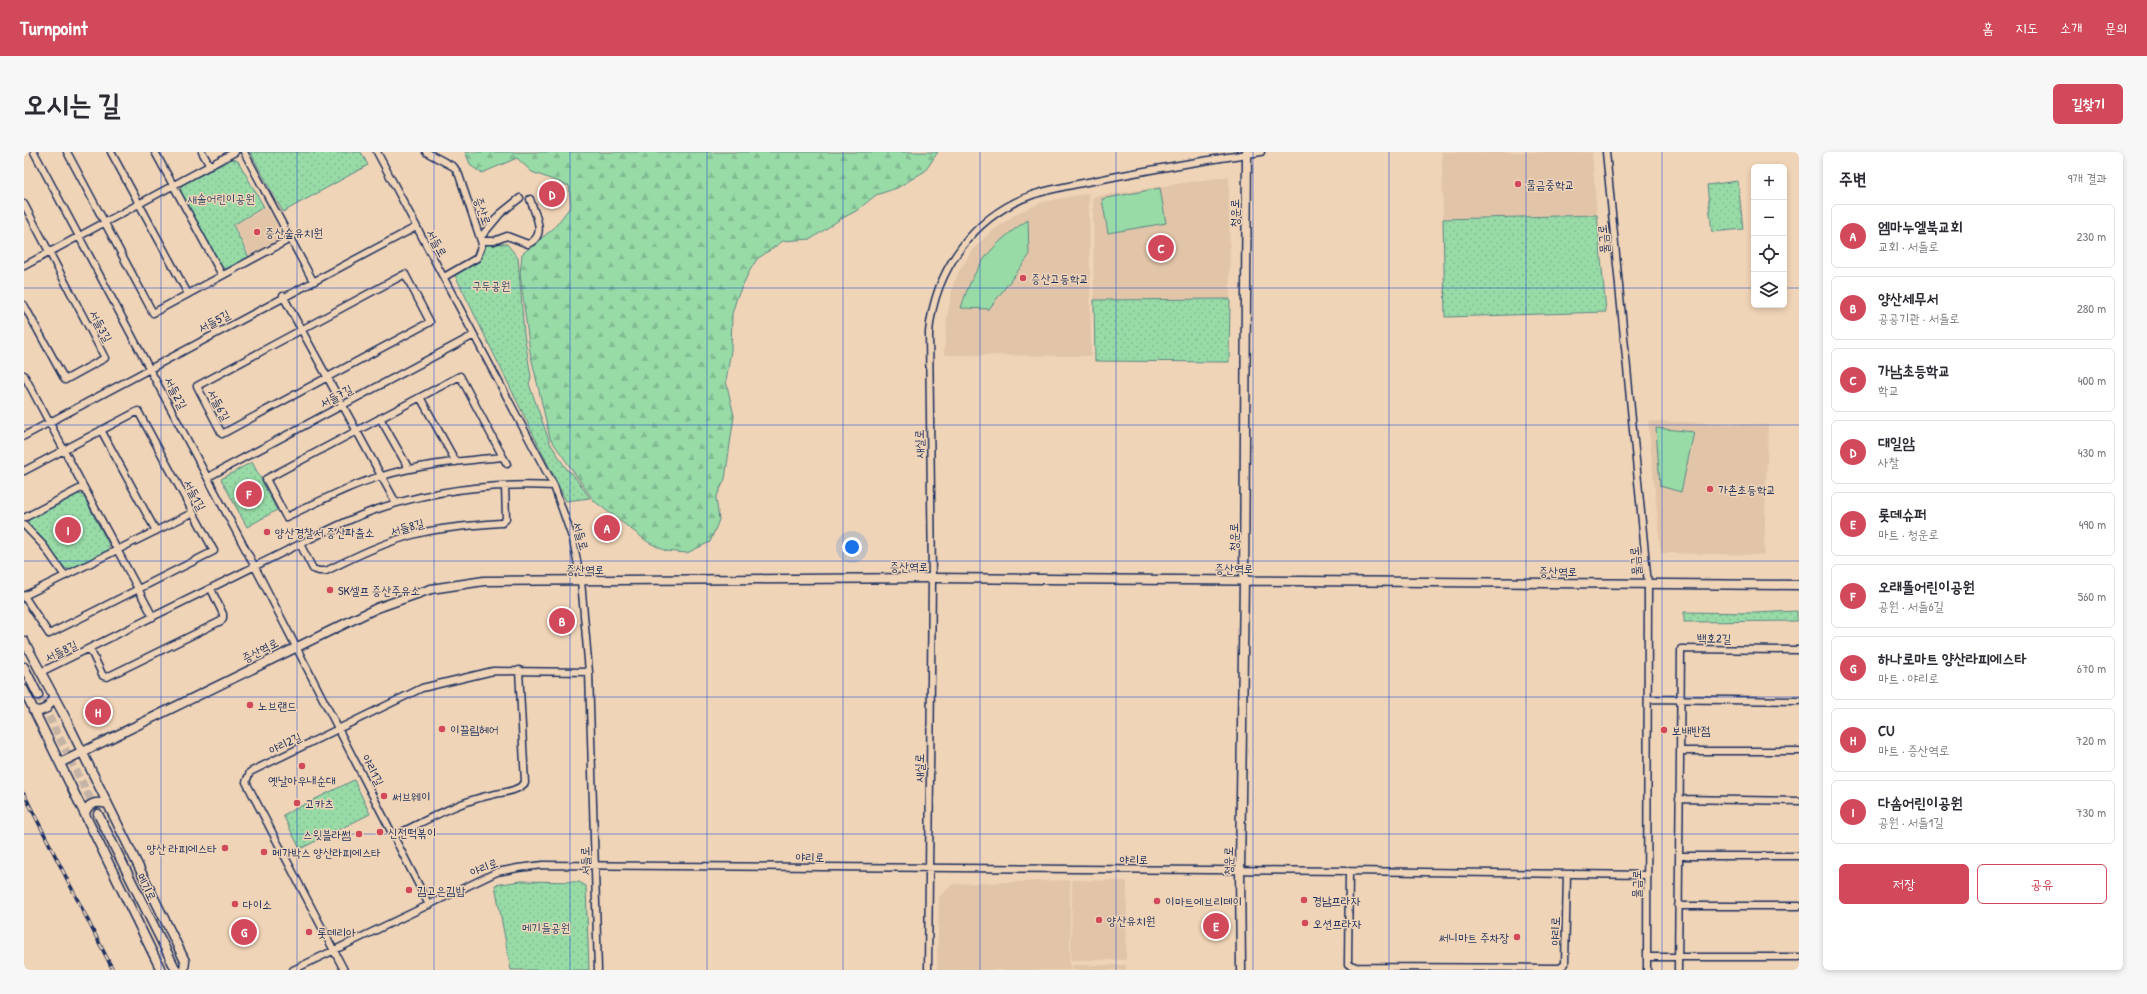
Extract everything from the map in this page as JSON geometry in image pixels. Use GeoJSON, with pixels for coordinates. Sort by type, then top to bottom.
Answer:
{"type":"FeatureCollection","features":[{"type":"Feature","properties":{"kind":"street","name":"서들2길"},"geometry":{"type":"LineString","coordinates":[[34,152],[208,477],[296,646]]}},
{"type":"Feature","properties":{"kind":"street"},"geometry":{"type":"LineString","coordinates":[[67,152],[153,312],[290,239]]}},
{"type":"Feature","properties":{"kind":"street"},"geometry":{"type":"LineString","coordinates":[[111,152],[188,294]]}},
{"type":"Feature","properties":{"kind":"street"},"geometry":{"type":"LineString","coordinates":[[155,152],[222,275]]}},
{"type":"Feature","properties":{"kind":"street"},"geometry":{"type":"LineString","coordinates":[[202,152],[210,166]]}},
{"type":"Feature","properties":{"kind":"street"},"geometry":{"type":"LineString","coordinates":[[24,266],[235,152]]}},
{"type":"Feature","properties":{"kind":"street"},"geometry":{"type":"LineString","coordinates":[[244,152],[312,281]]}},
{"type":"Feature","properties":{"kind":"street","name":"서들로"},"geometry":{"type":"LineString","coordinates":[[377,152],[554,486],[573,540],[581,581],[590,672],[598,970]]}},
{"type":"Feature","properties":{"kind":"street","name":"증산로"},"geometry":{"type":"LineString","coordinates":[[426,152],[454,167],[459,175],[481,240],[481,249],[476,258],[444,277]]}},
{"type":"Feature","properties":{"kind":"street","name":"새실로"},"geometry":{"type":"LineString","coordinates":[[928,970],[932,578],[928,332],[932,307],[939,286],[955,256],[976,230],[1002,210],[1034,195],[1145,171],[1247,153],[1261,152]]}},
{"type":"Feature","properties":{"kind":"street","name":"물금로"},"geometry":{"type":"LineString","coordinates":[[1606,152],[1648,584],[1647,970]]}},
{"type":"Feature","properties":{"kind":"street","name":"청운로"},"geometry":{"type":"LineString","coordinates":[[1241,970],[1240,871],[1247,153]]}},
{"type":"Feature","properties":{"kind":"street"},"geometry":{"type":"LineString","coordinates":[[481,240],[500,214],[520,198]]}},
{"type":"Feature","properties":{"kind":"street"},"geometry":{"type":"LineString","coordinates":[[481,240],[494,241],[507,236],[528,244],[535,240],[539,236],[538,224],[530,199]]}},
{"type":"Feature","properties":{"kind":"street","name":"서들3길"},"geometry":{"type":"LineString","coordinates":[[24,204],[105,358],[65,380],[24,305]]}},
{"type":"Feature","properties":{"kind":"street","name":"서들5길"},"geometry":{"type":"LineString","coordinates":[[24,436],[283,296],[416,227]]}},
{"type":"Feature","properties":{"kind":"street","name":"서들6길"},"geometry":{"type":"LineString","coordinates":[[405,274],[430,322],[327,377],[222,434],[197,386],[405,274]]}},
{"type":"Feature","properties":{"kind":"street"},"geometry":{"type":"LineString","coordinates":[[283,296],[396,503]]}},
{"type":"Feature","properties":{"kind":"street","name":"서들7길"},"geometry":{"type":"LineString","coordinates":[[208,477],[474,335]]}},
{"type":"Feature","properties":{"kind":"street"},"geometry":{"type":"LineString","coordinates":[[24,375],[152,617]]}},
{"type":"Feature","properties":{"kind":"street"},"geometry":{"type":"LineString","coordinates":[[503,457],[410,469],[381,476],[356,485],[286,517],[266,479],[460,376],[507,464]]}},
{"type":"Feature","properties":{"kind":"street"},"geometry":{"type":"LineString","coordinates":[[420,397],[456,462]]}},
{"type":"Feature","properties":{"kind":"street","name":"서들1길"},"geometry":{"type":"LineString","coordinates":[[24,471],[138,411],[192,513],[214,551],[49,634],[24,596]]}},
{"type":"Feature","properties":{"kind":"street"},"geometry":{"type":"LineString","coordinates":[[380,418],[410,469]]}},
{"type":"Feature","properties":{"kind":"street"},"geometry":{"type":"LineString","coordinates":[[101,430],[156,531]]}},
{"type":"Feature","properties":{"kind":"street","name":"서들8길"},"geometry":{"type":"LineString","coordinates":[[41,672],[346,521],[396,503],[427,495],[505,486],[554,486]]}},
{"type":"Feature","properties":{"kind":"street","name":"서들8길"},"geometry":{"type":"LineString","coordinates":[[300,544],[313,569],[326,571],[385,544],[420,534],[451,528],[502,523],[506,519],[505,486]]}},
{"type":"Feature","properties":{"kind":"street"},"geometry":{"type":"LineString","coordinates":[[24,518],[83,487]]}},
{"type":"Feature","properties":{"kind":"street"},"geometry":{"type":"LineString","coordinates":[[24,596],[192,513]]}},
{"type":"Feature","properties":{"kind":"street"},"geometry":{"type":"LineString","coordinates":[[24,525],[43,546],[64,576]]}},
{"type":"Feature","properties":{"kind":"street","name":"증산역로"},"geometry":{"type":"LineString","coordinates":[[60,763],[296,646],[377,608],[431,589],[484,581],[932,578],[1799,585]]}},
{"type":"Feature","properties":{"kind":"street","name":"서들8길"},"geometry":{"type":"LineString","coordinates":[[90,649],[102,676],[107,677],[221,622],[224,618],[223,614],[210,589]]}},
{"type":"Feature","properties":{"kind":"street"},"geometry":{"type":"LineString","coordinates":[[24,641],[54,696],[185,961],[184,970]]}},
{"type":"Feature","properties":{"kind":"street","name":"야리1길"},"geometry":{"type":"LineString","coordinates":[[296,646],[429,905]]}},
{"type":"Feature","properties":{"kind":"street","name":"백호2길"},"geometry":{"type":"LineString","coordinates":[[1678,970],[1681,649],[1799,650]]}},
{"type":"Feature","properties":{"kind":"street"},"geometry":{"type":"LineString","coordinates":[[24,667],[38,695]]}},
{"type":"Feature","properties":{"kind":"street"},"geometry":{"type":"LineString","coordinates":[[394,836],[460,804],[481,797],[519,789],[524,783],[519,670]]}},
{"type":"Feature","properties":{"kind":"street","name":"야리2길"},"geometry":{"type":"LineString","coordinates":[[344,970],[246,782],[250,772],[422,688],[492,671],[519,670],[590,672]]}},
{"type":"Feature","properties":{"kind":"street"},"geometry":{"type":"LineString","coordinates":[[24,690],[161,970]]}},
{"type":"Feature","properties":{"kind":"street"},"geometry":{"type":"LineString","coordinates":[[33,710],[40,711],[47,708],[54,696]]}},
{"type":"Feature","properties":{"kind":"street"},"geometry":{"type":"LineString","coordinates":[[1648,699],[1799,701]]}},
{"type":"Feature","properties":{"kind":"street"},"geometry":{"type":"LineString","coordinates":[[1680,751],[1799,752]]}},
{"type":"Feature","properties":{"kind":"street"},"geometry":{"type":"LineString","coordinates":[[1679,799],[1799,801]]}},
{"type":"Feature","properties":{"kind":"street"},"geometry":{"type":"LineString","coordinates":[[85,814],[86,809],[93,803],[99,802],[107,804]]}},
{"type":"Feature","properties":{"kind":"street","name":"메기로"},"geometry":{"type":"LineString","coordinates":[[98,814],[176,970]]}},
{"type":"Feature","properties":{"kind":"street"},"geometry":{"type":"LineString","coordinates":[[1679,856],[1799,856]]}},
{"type":"Feature","properties":{"kind":"street","name":"야리로"},"geometry":{"type":"LineString","coordinates":[[293,970],[478,881],[511,869],[543,865],[1349,871],[1647,875]]}},
{"type":"Feature","properties":{"kind":"street","name":"야리로"},"geometry":{"type":"LineString","coordinates":[[1349,871],[1348,964],[1356,967],[1379,968],[1560,968],[1565,964],[1566,874]]}},
{"type":"Feature","properties":{"kind":"street"},"geometry":{"type":"LineString","coordinates":[[1678,906],[1799,906]]}},
{"type":"Feature","properties":{"kind":"street"},"geometry":{"type":"LineString","coordinates":[[1647,957],[1799,957]]}},
{"type":"Feature","properties":{"kind":"shaded area","name":"물금중학교"},"geometry":{"type":"Polygon","coordinates":[[[1442,152],[1592,152],[1597,215],[1443,219],[1442,152]]]}},
{"type":"Feature","properties":{"kind":"shaded area"},"geometry":{"type":"Polygon","coordinates":[[[1229,176],[1230,299],[1094,300],[1093,197],[1229,176]]]}},
{"type":"Feature","properties":{"kind":"shaded area","name":"증산고등학교"},"geometry":{"type":"Polygon","coordinates":[[[1089,193],[1091,356],[944,355],[947,318],[953,285],[959,271],[974,248],[993,230],[1019,212],[1043,202],[1089,193]]]}},
{"type":"Feature","properties":{"kind":"shaded area"},"geometry":{"type":"Polygon","coordinates":[[[267,207],[284,239],[251,257],[234,225],[267,207]]]}},
{"type":"Feature","properties":{"kind":"shaded area","name":"가촌초등학교"},"geometry":{"type":"Polygon","coordinates":[[[1648,421],[1768,425],[1764,555],[1661,553],[1648,421]]]}},
{"type":"Feature","properties":{"kind":"shaded area"},"geometry":{"type":"Polygon","coordinates":[[[1070,880],[1070,970],[937,970],[939,897],[953,884],[1070,880]]]}},
{"type":"Feature","properties":{"kind":"shaded area","name":"양산유치원"},"geometry":{"type":"Polygon","coordinates":[[[1072,880],[1127,881],[1126,960],[1071,960],[1072,880]]]}},
{"type":"Feature","properties":{"kind":"shaded area"},"geometry":{"type":"Polygon","coordinates":[[[1072,965],[1126,965],[1126,970],[1072,970],[1072,965]]]}},
{"type":"Feature","properties":{"kind":"green space"},"geometry":{"type":"Polygon","coordinates":[[[250,152],[361,152],[368,165],[283,212],[250,152]]]}},
{"type":"Feature","properties":{"kind":"green space"},"geometry":{"type":"Polygon","coordinates":[[[465,152],[938,152],[925,171],[897,188],[876,195],[856,211],[839,220],[811,239],[783,241],[757,259],[737,297],[732,314],[731,350],[726,381],[734,416],[725,479],[716,498],[719,520],[710,542],[687,553],[666,551],[648,542],[594,501],[550,438],[530,352],[520,274],[522,254],[554,228],[571,206],[569,186],[532,172],[517,158],[482,173],[471,166],[465,152]]]}},
{"type":"Feature","properties":{"kind":"green space","name":"새솔어린이공원"},"geometry":{"type":"Polygon","coordinates":[[[232,159],[238,161],[264,207],[233,225],[249,257],[227,269],[221,267],[179,191],[182,185],[232,159]]]}},
{"type":"Feature","properties":{"kind":"green space"},"geometry":{"type":"Polygon","coordinates":[[[1738,181],[1743,229],[1712,232],[1707,185],[1738,181]]]}},
{"type":"Feature","properties":{"kind":"green space"},"geometry":{"type":"Polygon","coordinates":[[[1160,188],[1166,223],[1108,233],[1102,199],[1160,188]]]}},
{"type":"Feature","properties":{"kind":"green space"},"geometry":{"type":"Polygon","coordinates":[[[1597,215],[1606,312],[1445,317],[1443,219],[1597,215]]]}},
{"type":"Feature","properties":{"kind":"green space"},"geometry":{"type":"Polygon","coordinates":[[[1028,220],[1029,256],[989,309],[961,308],[971,280],[986,257],[1004,238],[1028,220]]]}},
{"type":"Feature","properties":{"kind":"green space","name":"구두공원"},"geometry":{"type":"Polygon","coordinates":[[[487,243],[507,244],[518,258],[524,334],[531,377],[529,384],[550,443],[567,470],[572,473],[590,498],[566,501],[454,273],[479,258],[487,243]]]}},
{"type":"Feature","properties":{"kind":"green space"},"geometry":{"type":"Polygon","coordinates":[[[1230,299],[1229,362],[1095,361],[1094,300],[1230,299]]]}},
{"type":"Feature","properties":{"kind":"green space"},"geometry":{"type":"Polygon","coordinates":[[[1656,428],[1694,432],[1681,492],[1660,486],[1656,428]]]}},
{"type":"Feature","properties":{"kind":"green space"},"geometry":{"type":"Polygon","coordinates":[[[252,462],[277,510],[247,527],[221,479],[252,462]]]}},
{"type":"Feature","properties":{"kind":"green space"},"geometry":{"type":"Polygon","coordinates":[[[78,494],[83,495],[109,545],[108,551],[71,570],[65,568],[39,535],[28,525],[29,519],[78,494]]]}},
{"type":"Feature","properties":{"kind":"green space"},"geometry":{"type":"Polygon","coordinates":[[[1797,611],[1797,621],[1684,622],[1684,612],[1755,613],[1797,611]]]}},
{"type":"Feature","properties":{"kind":"green space"},"geometry":{"type":"Polygon","coordinates":[[[354,780],[370,814],[300,849],[283,815],[354,780]]]}},
{"type":"Feature","properties":{"kind":"green space","name":"메기들공원"},"geometry":{"type":"Polygon","coordinates":[[[521,881],[579,882],[586,886],[589,970],[511,970],[495,885],[521,881]]]}},
{"type":"Feature","properties":{"kind":"tunnel"},"geometry":{"type":"LineString","coordinates":[[38,695],[98,814]]}},
{"type":"Feature","properties":{"kind":"railway"},"geometry":{"type":"LineString","coordinates":[[24,794],[113,970]]}},
{"type":"Feature","properties":{"kind":"place","name":"물금중학교"},"geometry":{"type":"Point","coordinates":[1518,184]}},
{"type":"Feature","properties":{"kind":"place","name":"대일암"},"geometry":{"type":"Point","coordinates":[552,194]}},
{"type":"Feature","properties":{"kind":"place","name":"증산숲유치원"},"geometry":{"type":"Point","coordinates":[257,232]}},
{"type":"Feature","properties":{"kind":"place","name":"가남초등학교"},"geometry":{"type":"Point","coordinates":[1161,248]}},
{"type":"Feature","properties":{"kind":"place","name":"증산고등학교"},"geometry":{"type":"Point","coordinates":[1023,278]}},
{"type":"Feature","properties":{"kind":"place","name":"가촌초등학교"},"geometry":{"type":"Point","coordinates":[1710,489]}},
{"type":"Feature","properties":{"kind":"place","name":"오래뜰어린이공원"},"geometry":{"type":"Point","coordinates":[249,494]}},
{"type":"Feature","properties":{"kind":"place","name":"엠마누엘북교회"},"geometry":{"type":"Point","coordinates":[607,528]}},
{"type":"Feature","properties":{"kind":"place","name":"다솜어린이공원"},"geometry":{"type":"Point","coordinates":[68,530]}},
{"type":"Feature","properties":{"kind":"place","name":"양산경찰서 증산파출소"},"geometry":{"type":"Point","coordinates":[267,532]}},
{"type":"Feature","properties":{"kind":"place","name":"SK셀프 증산주유소"},"geometry":{"type":"Point","coordinates":[330,590]}},
{"type":"Feature","properties":{"kind":"place","name":"양산세무서"},"geometry":{"type":"Point","coordinates":[562,621]}},
{"type":"Feature","properties":{"kind":"place","name":"노브랜드"},"geometry":{"type":"Point","coordinates":[250,705]}},
{"type":"Feature","properties":{"kind":"place","name":"CU"},"geometry":{"type":"Point","coordinates":[98,712]}},
{"type":"Feature","properties":{"kind":"place","name":"이끌림헤어"},"geometry":{"type":"Point","coordinates":[442,729]}},
{"type":"Feature","properties":{"kind":"place","name":"보배반점"},"geometry":{"type":"Point","coordinates":[1664,730]}},
{"type":"Feature","properties":{"kind":"place","name":"옛날아우내순대"},"geometry":{"type":"Point","coordinates":[302,766]}},
{"type":"Feature","properties":{"kind":"place","name":"써브웨이"},"geometry":{"type":"Point","coordinates":[384,796]}},
{"type":"Feature","properties":{"kind":"place","name":"고카츠"},"geometry":{"type":"Point","coordinates":[297,803]}},
{"type":"Feature","properties":{"kind":"place","name":"신전떡볶이"},"geometry":{"type":"Point","coordinates":[380,832]}},
{"type":"Feature","properties":{"kind":"place","name":"스윗블라썸"},"geometry":{"type":"Point","coordinates":[359,834]}},
{"type":"Feature","properties":{"kind":"place","name":"양산 라피에스타"},"geometry":{"type":"Point","coordinates":[225,848]}},
{"type":"Feature","properties":{"kind":"place","name":"메가박스 양산라피에스타"},"geometry":{"type":"Point","coordinates":[264,852]}},
{"type":"Feature","properties":{"kind":"place","name":"김고은김밥"},"geometry":{"type":"Point","coordinates":[409,890]}},
{"type":"Feature","properties":{"kind":"place","name":"경남프라자"},"geometry":{"type":"Point","coordinates":[1304,900]}},
{"type":"Feature","properties":{"kind":"place","name":"이마트에브리데이"},"geometry":{"type":"Point","coordinates":[1157,901]}},
{"type":"Feature","properties":{"kind":"place","name":"다이소"},"geometry":{"type":"Point","coordinates":[235,904]}},
{"type":"Feature","properties":{"kind":"place","name":"양산유치원"},"geometry":{"type":"Point","coordinates":[1099,920]}},
{"type":"Feature","properties":{"kind":"place","name":"오션프라자"},"geometry":{"type":"Point","coordinates":[1305,923]}},
{"type":"Feature","properties":{"kind":"place","name":"롯데슈퍼"},"geometry":{"type":"Point","coordinates":[1216,926]}},
{"type":"Feature","properties":{"kind":"place","name":"하나로마트 양산라피에스타"},"geometry":{"type":"Point","coordinates":[244,932]}},
{"type":"Feature","properties":{"kind":"place","name":"롯데리아"},"geometry":{"type":"Point","coordinates":[309,932]}},
{"type":"Feature","properties":{"kind":"place","name":"써니마트 주차장"},"geometry":{"type":"Point","coordinates":[1517,937]}}]}
